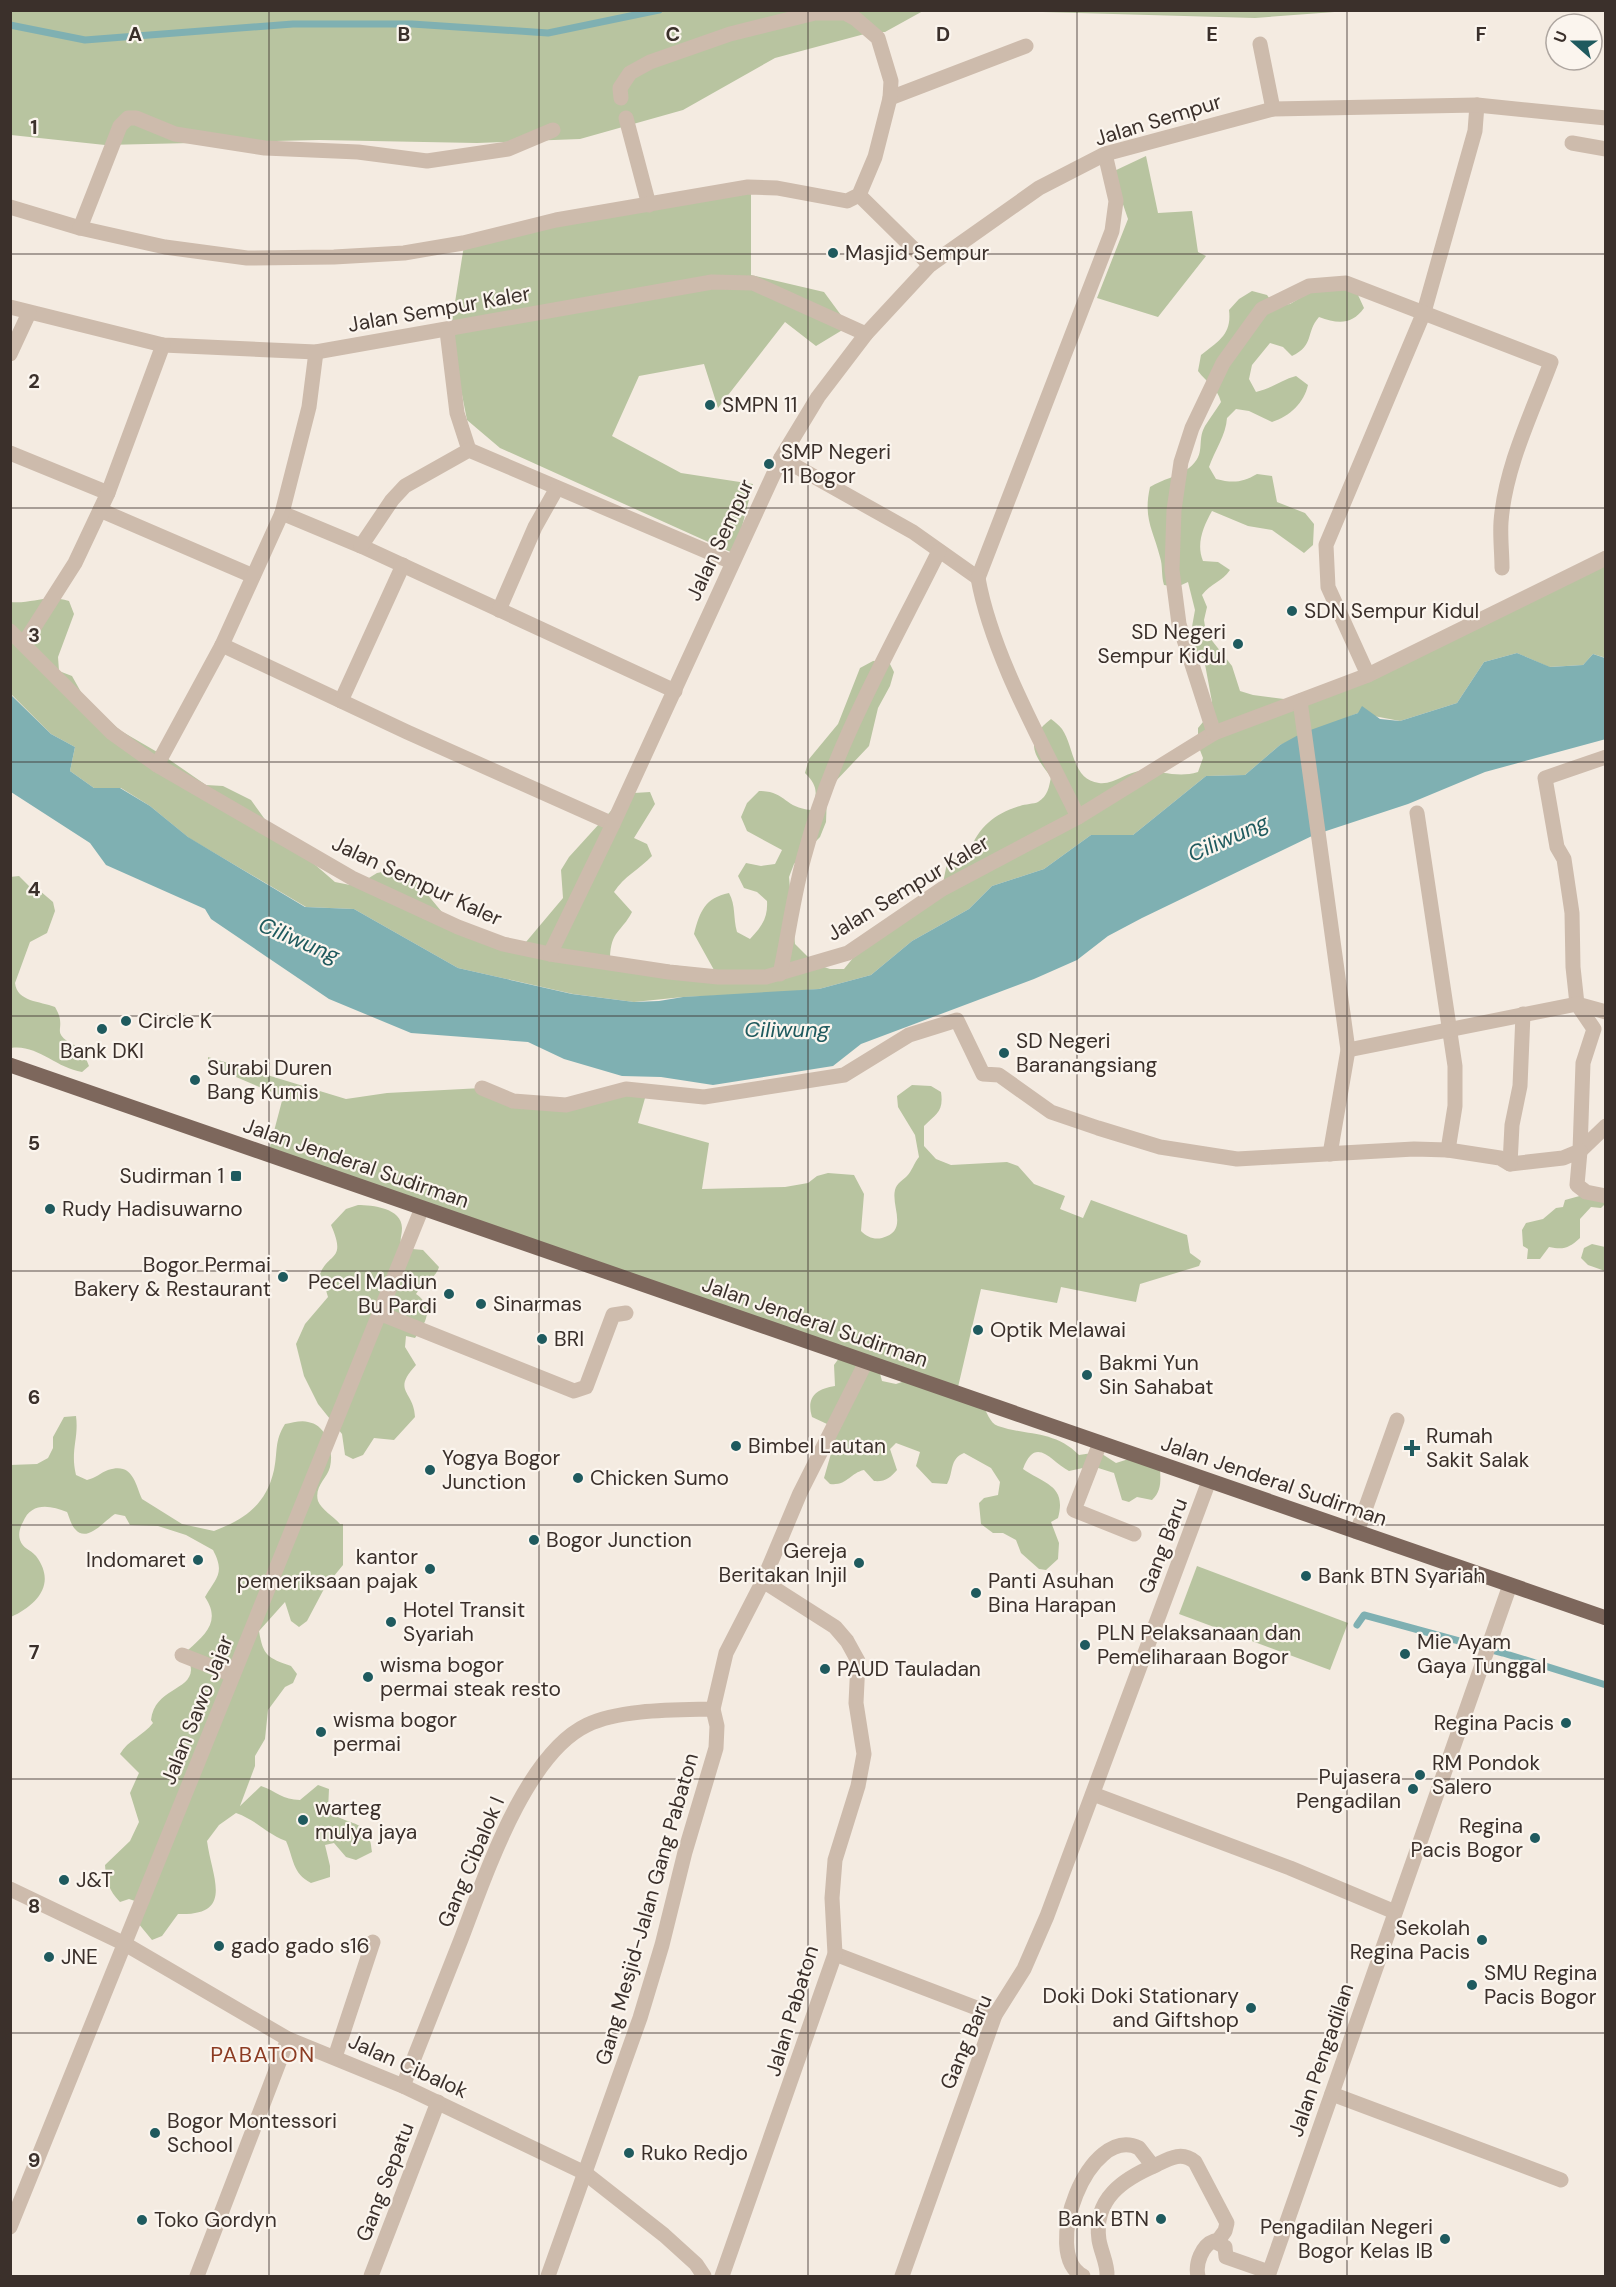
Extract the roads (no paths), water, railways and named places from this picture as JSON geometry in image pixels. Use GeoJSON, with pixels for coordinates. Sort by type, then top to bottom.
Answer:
{"type":"FeatureCollection","features":[{"type":"Feature","properties":{"kind":"main road","name":"Jalan Jenderal Sudirman"},"geometry":{"type":"LineString","coordinates":[[10,1065],[1605,1618]]}},
{"type":"Feature","properties":{"kind":"street"},"geometry":{"type":"LineString","coordinates":[[10,207],[80,228],[165,247],[247,258],[334,257],[434,248],[556,220],[748,187],[777,188],[847,201],[859,195],[875,157],[890,98],[891,81],[878,38],[856,19],[834,12],[775,22],[650,62],[624,80],[620,88],[621,98]]}},
{"type":"Feature","properties":{"kind":"street"},"geometry":{"type":"LineString","coordinates":[[1260,44],[1273,109]]}},
{"type":"Feature","properties":{"kind":"street"},"geometry":{"type":"LineString","coordinates":[[890,98],[1026,46]]}},
{"type":"Feature","properties":{"kind":"street"},"geometry":{"type":"LineString","coordinates":[[1368,675],[1328,587],[1326,545],[1424,312],[1475,131],[1477,105]]}},
{"type":"Feature","properties":{"kind":"street","name":"Jalan Sempur"},"geometry":{"type":"LineString","coordinates":[[550,954],[614,824],[781,458],[818,397],[866,334],[930,265],[1039,188],[1105,154],[1273,109],[1477,105],[1605,118]]}},
{"type":"Feature","properties":{"kind":"street"},"geometry":{"type":"LineString","coordinates":[[80,228],[120,126],[128,118],[136,118],[175,134],[265,148],[358,152],[427,160],[508,149],[553,130]]}},
{"type":"Feature","properties":{"kind":"street"},"geometry":{"type":"LineString","coordinates":[[626,118],[649,205]]}},
{"type":"Feature","properties":{"kind":"street"},"geometry":{"type":"LineString","coordinates":[[1572,143],[1605,149]]}},
{"type":"Feature","properties":{"kind":"street"},"geometry":{"type":"LineString","coordinates":[[1078,817],[990,626],[978,578],[1112,231],[1116,201],[1105,154]]}},
{"type":"Feature","properties":{"kind":"street"},"geometry":{"type":"LineString","coordinates":[[859,195],[930,265]]}},
{"type":"Feature","properties":{"kind":"street","name":"Jalan Sempur Kaler"},"geometry":{"type":"LineString","coordinates":[[10,307],[162,345],[316,352],[447,331],[712,282],[753,283],[866,334]]}},
{"type":"Feature","properties":{"kind":"street"},"geometry":{"type":"LineString","coordinates":[[1214,734],[1179,624],[1172,570],[1174,510],[1181,462],[1192,428],[1223,363],[1262,309],[1309,286],[1346,283],[1551,362],[1520,444],[1509,484],[1501,521],[1502,568]]}},
{"type":"Feature","properties":{"kind":"street"},"geometry":{"type":"LineString","coordinates":[[10,354],[29,313]]}},
{"type":"Feature","properties":{"kind":"street"},"geometry":{"type":"LineString","coordinates":[[447,331],[456,413],[469,450],[732,562]]}},
{"type":"Feature","properties":{"kind":"street"},"geometry":{"type":"LineString","coordinates":[[24,643],[65,579],[108,493],[162,345]]}},
{"type":"Feature","properties":{"kind":"street"},"geometry":{"type":"LineString","coordinates":[[157,765],[222,645],[282,513],[309,407],[316,352]]}},
{"type":"Feature","properties":{"kind":"street"},"geometry":{"type":"LineString","coordinates":[[361,546],[392,500],[405,486],[469,450]]}},
{"type":"Feature","properties":{"kind":"street"},"geometry":{"type":"LineString","coordinates":[[10,453],[108,493]]}},
{"type":"Feature","properties":{"kind":"street"},"geometry":{"type":"LineString","coordinates":[[781,458],[913,532],[978,578]]}},
{"type":"Feature","properties":{"kind":"street"},"geometry":{"type":"LineString","coordinates":[[499,610],[536,527],[557,488]]}},
{"type":"Feature","properties":{"kind":"street"},"geometry":{"type":"LineString","coordinates":[[100,510],[253,576]]}},
{"type":"Feature","properties":{"kind":"street"},"geometry":{"type":"LineString","coordinates":[[282,513],[361,546],[675,691]]}},
{"type":"Feature","properties":{"kind":"street"},"geometry":{"type":"LineString","coordinates":[[780,974],[805,850],[829,781],[892,642],[939,551]]}},
{"type":"Feature","properties":{"kind":"street","name":"Jalan Sempur Kaler"},"geometry":{"type":"LineString","coordinates":[[10,631],[112,733],[157,765],[352,878],[458,927],[503,944],[550,954],[717,977],[766,977],[848,953],[949,884],[1078,817],[1214,734],[1300,707],[1605,558]]}},
{"type":"Feature","properties":{"kind":"street"},"geometry":{"type":"LineString","coordinates":[[341,701],[403,566]]}},
{"type":"Feature","properties":{"kind":"street"},"geometry":{"type":"LineString","coordinates":[[222,645],[614,824]]}},
{"type":"Feature","properties":{"kind":"street"},"geometry":{"type":"LineString","coordinates":[[1300,707],[1348,1050],[1330,1154]]}},
{"type":"Feature","properties":{"kind":"street"},"geometry":{"type":"LineString","coordinates":[[1605,757],[1545,778],[1557,847],[1564,860],[1572,913],[1577,1004],[1594,1029],[1583,1063],[1578,1185],[1586,1192],[1605,1196]]}},
{"type":"Feature","properties":{"kind":"street"},"geometry":{"type":"LineString","coordinates":[[1417,813],[1452,1029],[1455,1106],[1448,1150]]}},
{"type":"Feature","properties":{"kind":"street"},"geometry":{"type":"LineString","coordinates":[[1348,1050],[1577,1004],[1605,1012]]}},
{"type":"Feature","properties":{"kind":"street"},"geometry":{"type":"LineString","coordinates":[[1510,1164],[1512,1125],[1520,1086],[1523,1014]]}},
{"type":"Feature","properties":{"kind":"street"},"geometry":{"type":"LineString","coordinates":[[482,1088],[513,1101],[566,1105],[626,1089],[704,1096],[844,1075],[909,1035],[957,1020],[983,1074],[999,1075],[1051,1112],[1160,1147],[1237,1159],[1448,1150],[1500,1158],[1510,1164],[1563,1158],[1580,1151],[1605,1126]]}},
{"type":"Feature","properties":{"kind":"street","name":"Jalan Sawo Jajar"},"geometry":{"type":"LineString","coordinates":[[10,2227],[422,1208]]}},
{"type":"Feature","properties":{"kind":"street"},"geometry":{"type":"LineString","coordinates":[[379,1313],[574,1391],[586,1387],[613,1315],[626,1313]]}},
{"type":"Feature","properties":{"kind":"street","name":"Gang Mesjid-Jalan Gang Pabaton"},"geometry":{"type":"LineString","coordinates":[[548,2277],[598,2139],[652,1977],[682,1861],[716,1748],[717,1726],[713,1709],[726,1653],[763,1581],[800,1493],[866,1362]]}},
{"type":"Feature","properties":{"kind":"street"},"geometry":{"type":"LineString","coordinates":[[1357,1532],[1397,1420]]}},
{"type":"Feature","properties":{"kind":"street"},"geometry":{"type":"LineString","coordinates":[[1100,1443],[1074,1510],[1134,1534]]}},
{"type":"Feature","properties":{"kind":"street","name":"Gang Baru"},"geometry":{"type":"LineString","coordinates":[[902,2277],[995,2016],[1024,1969],[1093,1794],[1209,1481]]}},
{"type":"Feature","properties":{"kind":"street","name":"Jalan Pabaton"},"geometry":{"type":"LineString","coordinates":[[722,2277],[835,1954],[832,1898],[835,1860],[858,1786],[864,1754],[856,1703],[858,1661],[847,1641],[835,1627],[763,1581]]}},
{"type":"Feature","properties":{"kind":"street","name":"Jalan Pengadilan"},"geometry":{"type":"LineString","coordinates":[[1268,2274],[1510,1585]]}},
{"type":"Feature","properties":{"kind":"street"},"geometry":{"type":"LineString","coordinates":[[182,1654],[233,1675]]}},
{"type":"Feature","properties":{"kind":"street","name":"Gang Cibalok I"},"geometry":{"type":"LineString","coordinates":[[404,2086],[502,1834],[536,1776],[564,1742],[586,1726],[608,1718],[713,1709]]}},
{"type":"Feature","properties":{"kind":"street"},"geometry":{"type":"LineString","coordinates":[[1093,1794],[1290,1868],[1395,1912]]}},
{"type":"Feature","properties":{"kind":"street","name":"Jalan Cibalok"},"geometry":{"type":"LineString","coordinates":[[10,1889],[125,1944],[288,2039],[404,2086],[585,2173],[664,2235],[696,2264],[704,2277]]}},
{"type":"Feature","properties":{"kind":"street"},"geometry":{"type":"LineString","coordinates":[[335,2057],[373,1942]]}},
{"type":"Feature","properties":{"kind":"street"},"geometry":{"type":"LineString","coordinates":[[835,1954],[995,2016]]}},
{"type":"Feature","properties":{"kind":"street"},"geometry":{"type":"LineString","coordinates":[[197,2277],[288,2039]]}},
{"type":"Feature","properties":{"kind":"street"},"geometry":{"type":"LineString","coordinates":[[1332,2094],[1561,2180]]}},
{"type":"Feature","properties":{"kind":"street","name":"Gang Sepatu"},"geometry":{"type":"LineString","coordinates":[[371,2277],[438,2102]]}},
{"type":"Feature","properties":{"kind":"street"},"geometry":{"type":"LineString","coordinates":[[1083,2277],[1071,2262],[1066,2233],[1074,2201],[1084,2176],[1105,2153],[1125,2145],[1139,2148],[1153,2166]]}},
{"type":"Feature","properties":{"kind":"street"},"geometry":{"type":"LineString","coordinates":[[1107,2277],[1099,2237],[1102,2207],[1108,2195],[1118,2186],[1153,2166],[1182,2155],[1195,2162],[1227,2223],[1225,2231],[1217,2241],[1208,2243],[1204,2247],[1196,2269],[1198,2277]]}},
{"type":"Feature","properties":{"kind":"street"},"geometry":{"type":"LineString","coordinates":[[1217,2241],[1225,2247],[1226,2257],[1268,2274]]}},
{"type":"Feature","properties":{"kind":"water","name":"Ciliwung"},"geometry":{"type":"Polygon","coordinates":[[[1517,653],[1550,667],[1583,665],[1593,654],[1605,658],[1606,739],[1485,772],[1408,804],[1314,835],[1142,918],[1108,936],[1077,960],[1034,979],[861,1044],[833,1066],[713,1085],[661,1077],[622,1076],[564,1059],[528,1042],[411,1033],[329,999],[211,919],[205,909],[106,865],[90,843],[11,792],[10,694],[51,734],[75,747],[70,771],[94,788],[120,788],[150,806],[188,837],[305,907],[354,909],[458,968],[572,994],[634,1002],[819,989],[871,975],[912,941],[969,909],[992,886],[1044,869],[1091,835],[1133,835],[1206,776],[1245,775],[1280,745],[1302,733],[1358,713],[1362,706],[1380,719],[1400,721],[1457,703],[1484,662],[1517,653]]]}},
{"type":"Feature","properties":{"kind":"waterway"},"geometry":{"type":"LineString","coordinates":[[10,25],[85,40],[293,24],[412,24],[548,33],[659,10]]}},
{"type":"Feature","properties":{"kind":"waterway"},"geometry":{"type":"LineString","coordinates":[[1357,1625],[1364,1615],[1503,1653],[1606,1685]]}},
{"type":"Feature","properties":{"kind":"place","name":"Masjid Sempur"},"geometry":{"type":"Point","coordinates":[833,253]}},
{"type":"Feature","properties":{"kind":"place","name":"SMPN 11"},"geometry":{"type":"Point","coordinates":[710,405]}},
{"type":"Feature","properties":{"kind":"place","name":"SMP Negeri 11 Bogor"},"geometry":{"type":"Point","coordinates":[769,464]}},
{"type":"Feature","properties":{"kind":"place","name":"SDN Sempur Kidul"},"geometry":{"type":"Point","coordinates":[1292,611]}},
{"type":"Feature","properties":{"kind":"place","name":"SD Negeri Sempur Kidul"},"geometry":{"type":"Point","coordinates":[1238,644]}},
{"type":"Feature","properties":{"kind":"place","name":"Circle K"},"geometry":{"type":"Point","coordinates":[126,1021]}},
{"type":"Feature","properties":{"kind":"place","name":"Bank DKI"},"geometry":{"type":"Point","coordinates":[102,1029]}},
{"type":"Feature","properties":{"kind":"place","name":"SD Negeri Baranangsiang"},"geometry":{"type":"Point","coordinates":[1004,1053]}},
{"type":"Feature","properties":{"kind":"place","name":"Surabi Duren Bang Kumis"},"geometry":{"type":"Point","coordinates":[195,1080]}},
{"type":"Feature","properties":{"kind":"place","name":"Sudirman 1"},"geometry":{"type":"Point","coordinates":[236,1176]}},
{"type":"Feature","properties":{"kind":"place","name":"Rudy Hadisuwarno"},"geometry":{"type":"Point","coordinates":[50,1209]}},
{"type":"Feature","properties":{"kind":"place","name":"Bogor Permai Bakery & Restaurant"},"geometry":{"type":"Point","coordinates":[283,1277]}},
{"type":"Feature","properties":{"kind":"place","name":"Pecel Madiun Bu Pardi"},"geometry":{"type":"Point","coordinates":[449,1294]}},
{"type":"Feature","properties":{"kind":"place","name":"Sinarmas"},"geometry":{"type":"Point","coordinates":[481,1304]}},
{"type":"Feature","properties":{"kind":"place","name":"Optik Melawai"},"geometry":{"type":"Point","coordinates":[978,1330]}},
{"type":"Feature","properties":{"kind":"place","name":"BRI"},"geometry":{"type":"Point","coordinates":[542,1339]}},
{"type":"Feature","properties":{"kind":"place","name":"Bakmi Yun Sin Sahabat"},"geometry":{"type":"Point","coordinates":[1087,1375]}},
{"type":"Feature","properties":{"kind":"place","name":"Bimbel Lautan"},"geometry":{"type":"Point","coordinates":[736,1446]}},
{"type":"Feature","properties":{"kind":"place","name":"Rumah Sakit Salak"},"geometry":{"type":"Point","coordinates":[1412,1448]}},
{"type":"Feature","properties":{"kind":"place","name":"Yogya Bogor Junction"},"geometry":{"type":"Point","coordinates":[430,1470]}},
{"type":"Feature","properties":{"kind":"place","name":"Chicken Sumo"},"geometry":{"type":"Point","coordinates":[578,1478]}},
{"type":"Feature","properties":{"kind":"place","name":"Bogor Junction"},"geometry":{"type":"Point","coordinates":[534,1540]}},
{"type":"Feature","properties":{"kind":"place","name":"Indomaret"},"geometry":{"type":"Point","coordinates":[198,1560]}},
{"type":"Feature","properties":{"kind":"place","name":"Gereja Beritakan Injil"},"geometry":{"type":"Point","coordinates":[859,1563]}},
{"type":"Feature","properties":{"kind":"place","name":"kantor pemeriksaan pajak"},"geometry":{"type":"Point","coordinates":[430,1569]}},
{"type":"Feature","properties":{"kind":"place","name":"Bank BTN Syariah"},"geometry":{"type":"Point","coordinates":[1306,1576]}},
{"type":"Feature","properties":{"kind":"place","name":"Panti Asuhan Bina Harapan"},"geometry":{"type":"Point","coordinates":[976,1593]}},
{"type":"Feature","properties":{"kind":"place","name":"Hotel Transit Syariah"},"geometry":{"type":"Point","coordinates":[391,1622]}},
{"type":"Feature","properties":{"kind":"place","name":"PLN Pelaksanaan dan Pemeliharaan Bogor"},"geometry":{"type":"Point","coordinates":[1085,1645]}},
{"type":"Feature","properties":{"kind":"place","name":"Mie Ayam Gaya Tunggal"},"geometry":{"type":"Point","coordinates":[1405,1654]}},
{"type":"Feature","properties":{"kind":"place","name":"PAUD Tauladan"},"geometry":{"type":"Point","coordinates":[825,1669]}},
{"type":"Feature","properties":{"kind":"place","name":"wisma bogor permai steak resto"},"geometry":{"type":"Point","coordinates":[368,1677]}},
{"type":"Feature","properties":{"kind":"place","name":"Regina Pacis"},"geometry":{"type":"Point","coordinates":[1566,1723]}},
{"type":"Feature","properties":{"kind":"place","name":"wisma bogor permai"},"geometry":{"type":"Point","coordinates":[321,1732]}},
{"type":"Feature","properties":{"kind":"place","name":"RM Pondok Salero"},"geometry":{"type":"Point","coordinates":[1420,1775]}},
{"type":"Feature","properties":{"kind":"place","name":"Pujasera Pengadilan"},"geometry":{"type":"Point","coordinates":[1413,1789]}},
{"type":"Feature","properties":{"kind":"place","name":"warteg mulya jaya"},"geometry":{"type":"Point","coordinates":[303,1820]}},
{"type":"Feature","properties":{"kind":"place","name":"Regina Pacis Bogor"},"geometry":{"type":"Point","coordinates":[1535,1838]}},
{"type":"Feature","properties":{"kind":"place","name":"J&T"},"geometry":{"type":"Point","coordinates":[64,1880]}},
{"type":"Feature","properties":{"kind":"place","name":"Sekolah Regina Pacis"},"geometry":{"type":"Point","coordinates":[1482,1940]}},
{"type":"Feature","properties":{"kind":"place","name":"gado gado s16"},"geometry":{"type":"Point","coordinates":[219,1946]}},
{"type":"Feature","properties":{"kind":"place","name":"JNE"},"geometry":{"type":"Point","coordinates":[49,1957]}},
{"type":"Feature","properties":{"kind":"place","name":"SMU Regina Pacis Bogor"},"geometry":{"type":"Point","coordinates":[1472,1985]}},
{"type":"Feature","properties":{"kind":"place","name":"Doki Doki Stationary and Giftshop"},"geometry":{"type":"Point","coordinates":[1251,2008]}},
{"type":"Feature","properties":{"kind":"place","name":"Bogor Montessori School"},"geometry":{"type":"Point","coordinates":[155,2133]}},
{"type":"Feature","properties":{"kind":"place","name":"Ruko Redjo"},"geometry":{"type":"Point","coordinates":[629,2153]}},
{"type":"Feature","properties":{"kind":"place","name":"Bank BTN"},"geometry":{"type":"Point","coordinates":[1161,2219]}},
{"type":"Feature","properties":{"kind":"place","name":"Toko Gordyn"},"geometry":{"type":"Point","coordinates":[142,2220]}},
{"type":"Feature","properties":{"kind":"place","name":"Pengadilan Negeri Bogor Kelas IB"},"geometry":{"type":"Point","coordinates":[1445,2239]}},
{"type":"Feature","properties":{"kind":"district","name":"PABATON"},"geometry":{"type":"Point","coordinates":[263,2054]}}]}
